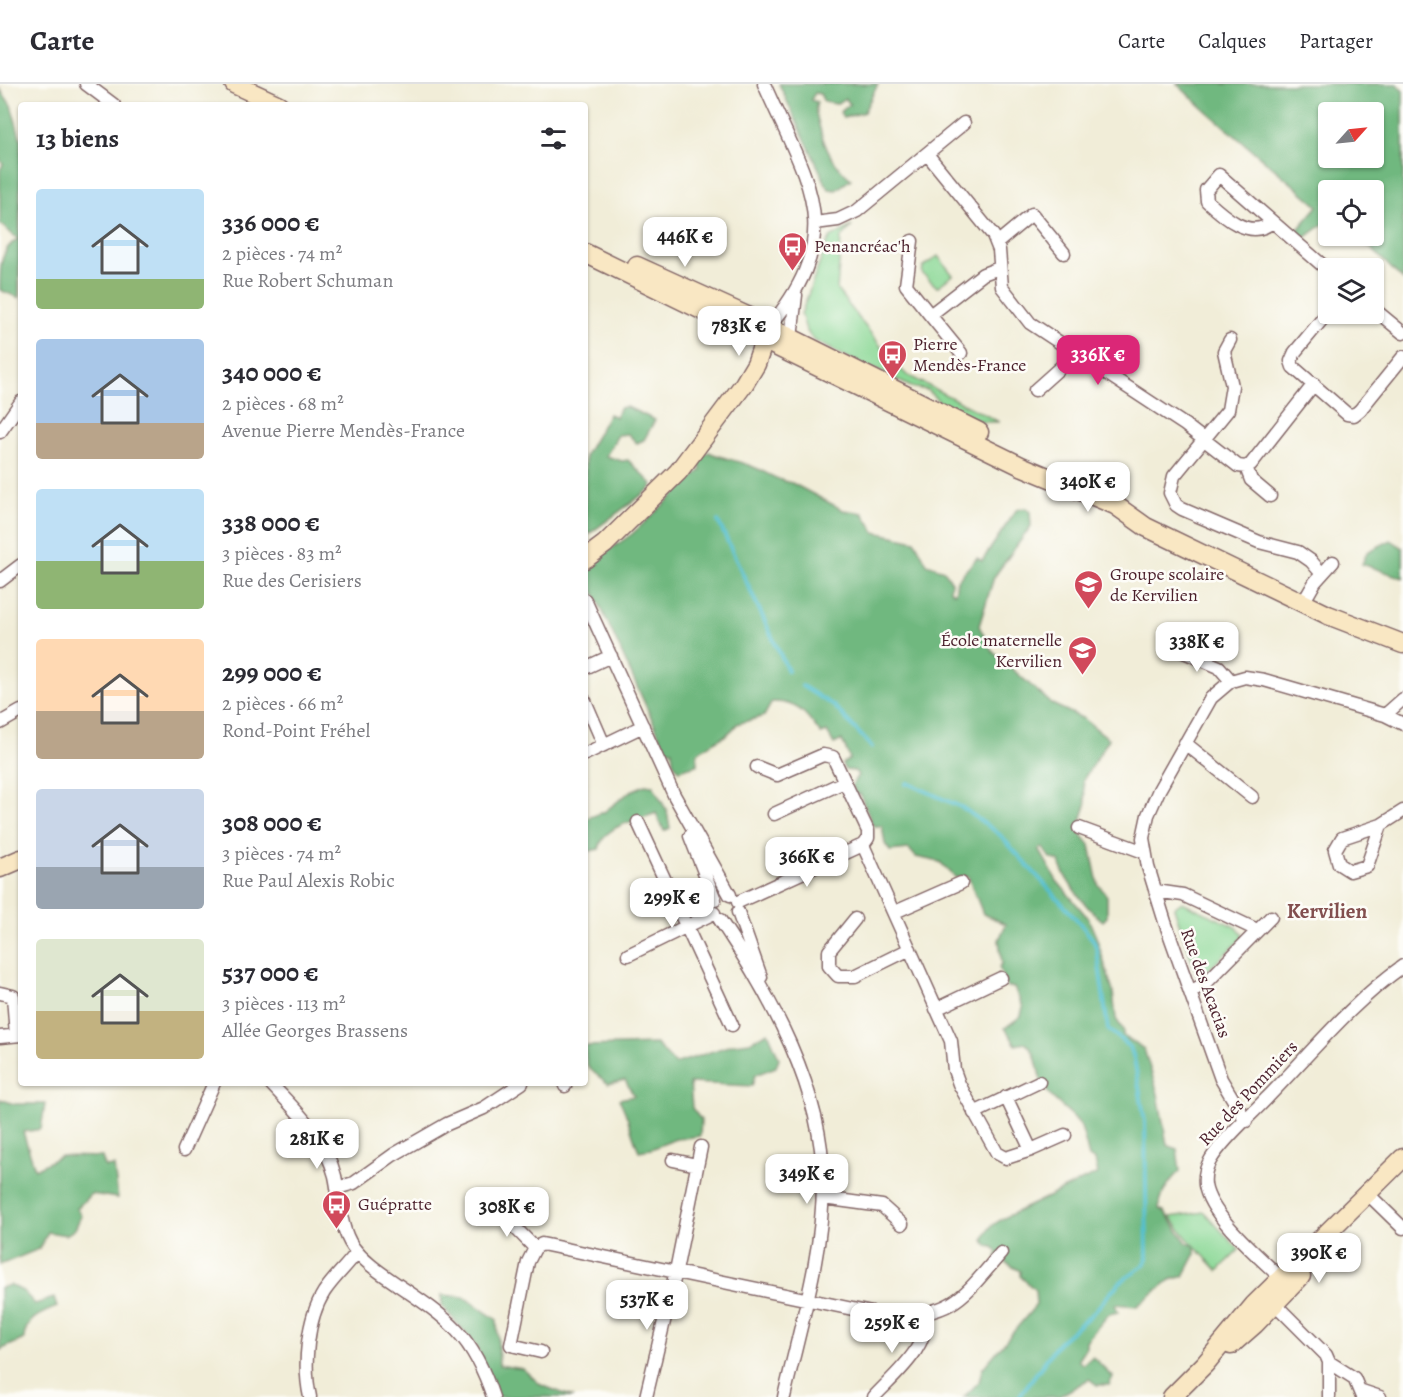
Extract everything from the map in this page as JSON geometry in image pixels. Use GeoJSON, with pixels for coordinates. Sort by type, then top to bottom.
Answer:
{"type":"FeatureCollection","features":[{"type":"Feature","properties":{"kind":"street"},"geometry":{"type":"LineString","coordinates":[[86,84],[110,102]]}},
{"type":"Feature","properties":{"kind":"street"},"geometry":{"type":"LineString","coordinates":[[234,84],[273,102]]}},
{"type":"Feature","properties":{"kind":"street"},"geometry":{"type":"LineString","coordinates":[[744,384],[788,345],[792,311],[798,285],[811,252],[815,223],[813,203],[806,179],[764,84]]}},
{"type":"Feature","properties":{"kind":"street"},"geometry":{"type":"LineString","coordinates":[[815,223],[833,222],[852,214],[964,123]]}},
{"type":"Feature","properties":{"kind":"street"},"geometry":{"type":"LineString","coordinates":[[927,154],[983,222],[997,243],[1004,291],[1030,323],[1204,440],[1238,466],[1246,467]]}},
{"type":"Feature","properties":{"kind":"street"},"geometry":{"type":"LineString","coordinates":[[1272,222],[1267,226],[1253,228],[1238,225],[1207,201],[1206,189],[1219,175],[1318,262]]}},
{"type":"Feature","properties":{"kind":"street"},"geometry":{"type":"LineString","coordinates":[[997,243],[1032,214],[1064,253]]}},
{"type":"Feature","properties":{"kind":"street"},"geometry":{"type":"LineString","coordinates":[[912,241],[906,285],[961,353]]}},
{"type":"Feature","properties":{"kind":"street"},"geometry":{"type":"LineString","coordinates":[[588,245],[725,305],[766,334]]}},
{"type":"Feature","properties":{"kind":"street"},"geometry":{"type":"LineString","coordinates":[[588,255],[766,334],[1021,466],[1077,487],[1115,505],[1146,526],[1306,598],[1361,629],[1399,642]]}},
{"type":"Feature","properties":{"kind":"street"},"geometry":{"type":"LineString","coordinates":[[930,315],[983,274],[999,268]]}},
{"type":"Feature","properties":{"kind":"street"},"geometry":{"type":"LineString","coordinates":[[588,556],[678,472],[744,384],[756,364],[766,334],[798,285]]}},
{"type":"Feature","properties":{"kind":"street"},"geometry":{"type":"LineString","coordinates":[[1384,317],[1403,333]]}},
{"type":"Feature","properties":{"kind":"street"},"geometry":{"type":"LineString","coordinates":[[1318,324],[1294,352],[1291,361],[1293,367],[1347,414],[1354,415],[1403,357]]}},
{"type":"Feature","properties":{"kind":"street"},"geometry":{"type":"LineString","coordinates":[[1230,340],[1224,351],[1232,387],[1230,404],[1223,418],[1171,482],[1170,493],[1176,505],[1240,535],[1298,552],[1311,561],[1322,574]]}},
{"type":"Feature","properties":{"kind":"street"},"geometry":{"type":"LineString","coordinates":[[1035,390],[1063,365],[1072,350]]}},
{"type":"Feature","properties":{"kind":"street"},"geometry":{"type":"LineString","coordinates":[[1246,467],[1314,384]]}},
{"type":"Feature","properties":{"kind":"street"},"geometry":{"type":"LineString","coordinates":[[0,432],[18,406]]}},
{"type":"Feature","properties":{"kind":"street"},"geometry":{"type":"LineString","coordinates":[[1246,467],[1251,480],[1270,496]]}},
{"type":"Feature","properties":{"kind":"street"},"geometry":{"type":"LineString","coordinates":[[588,544],[645,505]]}},
{"type":"Feature","properties":{"kind":"street"},"geometry":{"type":"LineString","coordinates":[[1306,598],[1333,562]]}},
{"type":"Feature","properties":{"kind":"street"},"geometry":{"type":"LineString","coordinates":[[0,581],[18,567]]}},
{"type":"Feature","properties":{"kind":"street"},"geometry":{"type":"LineString","coordinates":[[588,606],[674,795],[716,911],[775,1015],[801,1068],[812,1099],[822,1152],[823,1198],[806,1300],[784,1397]]}},
{"type":"Feature","properties":{"kind":"street"},"geometry":{"type":"LineString","coordinates":[[1177,649],[1219,667],[1231,681],[1245,677],[1264,680],[1385,715],[1403,723],[1403,711]]}},
{"type":"Feature","properties":{"kind":"street"},"geometry":{"type":"LineString","coordinates":[[588,667],[611,656]]}},
{"type":"Feature","properties":{"kind":"street","name":"Rue des Acacias"},"geometry":{"type":"LineString","coordinates":[[1231,681],[1210,698],[1185,742],[1148,815],[1143,838],[1144,852],[1156,891],[1221,1079],[1246,1121]]}},
{"type":"Feature","properties":{"kind":"street"},"geometry":{"type":"LineString","coordinates":[[1385,715],[1403,699]]}},
{"type":"Feature","properties":{"kind":"street"},"geometry":{"type":"LineString","coordinates":[[588,708],[604,745]]}},
{"type":"Feature","properties":{"kind":"street"},"geometry":{"type":"LineString","coordinates":[[0,723],[18,713]]}},
{"type":"Feature","properties":{"kind":"street"},"geometry":{"type":"LineString","coordinates":[[588,753],[643,726]]}},
{"type":"Feature","properties":{"kind":"street"},"geometry":{"type":"LineString","coordinates":[[1185,742],[1252,797]]}},
{"type":"Feature","properties":{"kind":"street"},"geometry":{"type":"LineString","coordinates":[[735,903],[863,845],[868,838],[868,831],[833,757],[828,754],[777,775],[757,767]]}},
{"type":"Feature","properties":{"kind":"street"},"geometry":{"type":"LineString","coordinates":[[774,814],[844,782]]}},
{"type":"Feature","properties":{"kind":"street"},"geometry":{"type":"LineString","coordinates":[[674,795],[735,903],[775,1015]]}},
{"type":"Feature","properties":{"kind":"street"},"geometry":{"type":"LineString","coordinates":[[1381,825],[1403,811]]}},
{"type":"Feature","properties":{"kind":"street"},"geometry":{"type":"LineString","coordinates":[[638,822],[732,1025]]}},
{"type":"Feature","properties":{"kind":"street"},"geometry":{"type":"LineString","coordinates":[[1079,828],[1144,852]]}},
{"type":"Feature","properties":{"kind":"street"},"geometry":{"type":"LineString","coordinates":[[863,845],[951,1041],[956,1077],[997,1153],[1002,1157],[1012,1157],[1065,1135]]}},
{"type":"Feature","properties":{"kind":"street"},"geometry":{"type":"LineString","coordinates":[[0,868],[18,860]]}},
{"type":"Feature","properties":{"kind":"street"},"geometry":{"type":"LineString","coordinates":[[895,912],[961,883]]}},
{"type":"Feature","properties":{"kind":"street"},"geometry":{"type":"LineString","coordinates":[[1156,891],[1183,894],[1257,930]]}},
{"type":"Feature","properties":{"kind":"street"},"geometry":{"type":"LineString","coordinates":[[628,955],[716,911],[722,895],[735,903]]}},
{"type":"Feature","properties":{"kind":"street"},"geometry":{"type":"LineString","coordinates":[[716,911],[731,920],[735,903]]}},
{"type":"Feature","properties":{"kind":"street"},"geometry":{"type":"LineString","coordinates":[[1190,992],[1206,983],[1270,917]]}},
{"type":"Feature","properties":{"kind":"street"},"geometry":{"type":"LineString","coordinates":[[855,920],[829,951],[830,966],[838,976],[855,976],[910,949]]}},
{"type":"Feature","properties":{"kind":"street","name":"Rue des Pommiers"},"geometry":{"type":"LineString","coordinates":[[1286,1282],[1230,1226],[1210,1201],[1205,1172],[1210,1160],[1246,1121],[1381,982],[1403,966]]}},
{"type":"Feature","properties":{"kind":"street"},"geometry":{"type":"LineString","coordinates":[[936,1009],[1001,978]]}},
{"type":"Feature","properties":{"kind":"street"},"geometry":{"type":"LineString","coordinates":[[0,993],[13,996],[18,1035],[0,1037]]}},
{"type":"Feature","properties":{"kind":"street"},"geometry":{"type":"LineString","coordinates":[[974,1113],[1039,1082]]}},
{"type":"Feature","properties":{"kind":"street"},"geometry":{"type":"LineString","coordinates":[[184,1150],[213,1086]]}},
{"type":"Feature","properties":{"kind":"street"},"geometry":{"type":"LineString","coordinates":[[273,1086],[318,1137],[331,1164],[347,1236],[357,1252],[367,1264],[455,1326],[476,1357],[493,1397]]}},
{"type":"Feature","properties":{"kind":"street"},"geometry":{"type":"LineString","coordinates":[[337,1188],[354,1183],[393,1155],[447,1124],[484,1108],[517,1086]]}},
{"type":"Feature","properties":{"kind":"street"},"geometry":{"type":"LineString","coordinates":[[1006,1097],[1030,1150]]}},
{"type":"Feature","properties":{"kind":"street"},"geometry":{"type":"LineString","coordinates":[[646,1397],[676,1271],[701,1147]]}},
{"type":"Feature","properties":{"kind":"street"},"geometry":{"type":"LineString","coordinates":[[1172,1397],[1205,1364],[1252,1328],[1270,1299],[1371,1197],[1403,1158]]}},
{"type":"Feature","properties":{"kind":"street"},"geometry":{"type":"LineString","coordinates":[[673,1160],[697,1165]]}},
{"type":"Feature","properties":{"kind":"street"},"geometry":{"type":"LineString","coordinates":[[1371,1197],[1403,1171]]}},
{"type":"Feature","properties":{"kind":"street"},"geometry":{"type":"LineString","coordinates":[[1371,1197],[1403,1228]]}},
{"type":"Feature","properties":{"kind":"street"},"geometry":{"type":"LineString","coordinates":[[823,1198],[882,1206],[902,1224]]}},
{"type":"Feature","properties":{"kind":"street"},"geometry":{"type":"LineString","coordinates":[[498,1210],[535,1248]]}},
{"type":"Feature","properties":{"kind":"street"},"geometry":{"type":"LineString","coordinates":[[541,1352],[511,1345],[528,1262],[535,1248],[548,1244],[891,1317],[950,1306],[961,1299],[1001,1253]]}},
{"type":"Feature","properties":{"kind":"street"},"geometry":{"type":"LineString","coordinates":[[307,1396],[309,1341],[314,1313],[325,1291],[357,1252]]}},
{"type":"Feature","properties":{"kind":"street"},"geometry":{"type":"LineString","coordinates":[[342,1273],[362,1269],[367,1264]]}},
{"type":"Feature","properties":{"kind":"street"},"geometry":{"type":"LineString","coordinates":[[1270,1299],[1326,1354],[1329,1362],[1329,1397]]}},
{"type":"Feature","properties":{"kind":"street"},"geometry":{"type":"LineString","coordinates":[[874,1397],[921,1344],[927,1322],[924,1312]]}},
{"type":"Feature","properties":{"kind":"street"},"geometry":{"type":"LineString","coordinates":[[1329,1362],[1350,1374],[1362,1394],[1380,1397]]}},
{"type":"Feature","properties":{"kind":"green space"},"geometry":{"type":"Polygon","coordinates":[[[779,84],[878,84],[864,112],[843,118],[840,112],[850,104],[845,98],[836,104],[824,102],[820,94],[815,93],[811,100],[817,102],[816,114],[827,148],[834,161],[851,179],[836,190],[829,189],[825,182],[779,84]]]}},
{"type":"Feature","properties":{"kind":"green space"},"geometry":{"type":"Polygon","coordinates":[[[1177,84],[1397,84],[1403,91],[1403,280],[1384,261],[1384,258],[1368,246],[1384,246],[1384,180],[1318,180],[1318,206],[1177,84]]]}},
{"type":"Feature","properties":{"kind":"green space"},"geometry":{"type":"Polygon","coordinates":[[[0,89],[11,105],[18,130],[18,239],[0,224],[0,170],[3,164],[0,160],[0,89]]]}},
{"type":"Feature","properties":{"kind":"green space"},"geometry":{"type":"Polygon","coordinates":[[[1318,206],[1318,228],[1302,240],[1295,233],[1318,206]]]}},
{"type":"Feature","properties":{"kind":"green space"},"geometry":{"type":"Polygon","coordinates":[[[852,226],[841,238],[837,290],[894,363],[907,375],[999,422],[983,422],[961,413],[943,405],[927,390],[911,387],[876,369],[872,370],[813,340],[806,330],[801,314],[827,243],[830,238],[852,226]]]}},
{"type":"Feature","properties":{"kind":"green space"},"geometry":{"type":"Polygon","coordinates":[[[18,239],[18,298],[0,290],[2,259],[12,243],[18,239]]]}},
{"type":"Feature","properties":{"kind":"green space"},"geometry":{"type":"Polygon","coordinates":[[[938,256],[953,275],[937,287],[922,273],[923,267],[938,256]]]}},
{"type":"Feature","properties":{"kind":"green space"},"geometry":{"type":"Polygon","coordinates":[[[627,407],[655,420],[644,440],[637,443],[628,434],[618,435],[606,456],[622,461],[628,460],[652,484],[651,488],[588,535],[588,450],[609,414],[616,417],[619,408],[627,407]]]}},
{"type":"Feature","properties":{"kind":"green space"},"geometry":{"type":"Polygon","coordinates":[[[709,452],[792,483],[843,510],[863,513],[875,532],[915,541],[927,564],[944,570],[951,581],[950,591],[955,593],[957,580],[977,558],[982,561],[1017,509],[1026,508],[1030,512],[1031,526],[994,577],[979,626],[992,651],[1052,704],[1084,719],[1109,739],[1083,780],[1086,805],[1078,830],[1090,845],[1098,884],[1107,896],[1107,917],[1103,921],[1077,894],[1065,876],[1059,861],[1050,858],[1043,848],[1039,849],[1057,881],[1088,918],[1097,939],[1113,992],[1116,1019],[1123,1030],[1123,1036],[1144,1049],[1158,1094],[1167,1145],[1177,1149],[1180,1171],[1166,1188],[1159,1209],[1164,1211],[1187,1243],[1195,1246],[1195,1255],[1184,1276],[1170,1280],[1137,1306],[1115,1304],[1118,1312],[1109,1314],[1086,1341],[1086,1347],[1078,1360],[1083,1365],[1092,1357],[1095,1359],[1113,1377],[1109,1385],[1097,1385],[1089,1379],[1058,1397],[964,1397],[979,1382],[982,1369],[1036,1305],[1035,1290],[1020,1276],[1020,1271],[996,1257],[998,1252],[993,1247],[987,1246],[984,1240],[987,1232],[995,1223],[1006,1217],[1098,1173],[1095,1161],[1089,1157],[1080,1125],[1047,1090],[1030,1047],[1025,1043],[1016,1045],[1005,1028],[1021,1016],[1023,1007],[1014,988],[1006,986],[999,967],[1002,964],[999,940],[1006,924],[983,914],[968,876],[956,878],[940,862],[916,857],[909,849],[890,851],[885,844],[882,826],[873,826],[860,794],[856,795],[852,785],[858,775],[855,771],[845,770],[842,764],[850,759],[842,740],[834,744],[827,732],[821,734],[801,710],[789,704],[772,702],[764,716],[737,724],[697,754],[697,765],[679,770],[673,762],[672,750],[666,750],[592,588],[588,565],[632,534],[701,470],[697,458],[709,452]]]}},
{"type":"Feature","properties":{"kind":"green space"},"geometry":{"type":"Polygon","coordinates":[[[1391,540],[1403,548],[1403,578],[1362,564],[1367,552],[1391,540]]]}},
{"type":"Feature","properties":{"kind":"green space"},"geometry":{"type":"Polygon","coordinates":[[[645,785],[653,786],[667,811],[670,828],[664,831],[656,813],[614,829],[607,834],[599,849],[588,851],[588,818],[604,812],[631,791],[645,785]]]}},
{"type":"Feature","properties":{"kind":"green space"},"geometry":{"type":"Polygon","coordinates":[[[1182,902],[1238,928],[1242,933],[1242,938],[1202,976],[1196,974],[1174,908],[1182,902]]]}},
{"type":"Feature","properties":{"kind":"green space"},"geometry":{"type":"Polygon","coordinates":[[[768,1032],[779,1058],[776,1067],[755,1075],[752,1086],[690,1083],[692,1108],[701,1120],[700,1136],[676,1139],[639,1151],[619,1099],[634,1096],[625,1080],[608,1084],[588,1065],[588,1046],[656,1044],[675,1064],[734,1044],[750,1042],[768,1032]]]}},
{"type":"Feature","properties":{"kind":"green space"},"geometry":{"type":"Polygon","coordinates":[[[0,1099],[14,1104],[45,1104],[41,1129],[23,1132],[35,1169],[61,1156],[102,1157],[105,1167],[114,1166],[118,1198],[91,1194],[77,1208],[81,1216],[75,1229],[66,1235],[48,1232],[39,1249],[0,1265],[0,1099]]]}},
{"type":"Feature","properties":{"kind":"green space"},"geometry":{"type":"Polygon","coordinates":[[[1204,1212],[1239,1250],[1218,1271],[1170,1217],[1204,1212]]]}},
{"type":"Feature","properties":{"kind":"green space"},"geometry":{"type":"Polygon","coordinates":[[[10,1285],[23,1291],[35,1304],[54,1298],[57,1307],[34,1318],[27,1327],[24,1339],[0,1350],[0,1288],[10,1285]]]}},
{"type":"Feature","properties":{"kind":"green space"},"geometry":{"type":"Polygon","coordinates":[[[442,1295],[464,1297],[497,1320],[499,1365],[523,1369],[541,1385],[573,1397],[495,1397],[476,1345],[442,1306],[442,1295]]]}},
{"type":"Feature","properties":{"kind":"waterway"},"geometry":{"type":"LineString","coordinates":[[718,521],[788,671]]}},
{"type":"Feature","properties":{"kind":"waterway"},"geometry":{"type":"LineString","coordinates":[[802,686],[834,706],[872,747]]}},
{"type":"Feature","properties":{"kind":"waterway"},"geometry":{"type":"LineString","coordinates":[[906,784],[963,808],[999,834],[1079,922],[1094,941],[1097,951],[1108,1029],[1130,1047],[1134,1058],[1145,1122],[1147,1258],[1144,1265],[1119,1283],[1092,1314],[1059,1342],[1019,1397]]}},
{"type":"Feature","properties":{"kind":"place","name":"Penancréac'h"},"geometry":{"type":"Point","coordinates":[793,272]}},
{"type":"Feature","properties":{"kind":"place","name":"Pierre Mendès-France"},"geometry":{"type":"Point","coordinates":[892,380]}},
{"type":"Feature","properties":{"kind":"place","name":"Groupe scolaire de Kervilien"},"geometry":{"type":"Point","coordinates":[1089,610]}},
{"type":"Feature","properties":{"kind":"place","name":"École maternelle Kervilien"},"geometry":{"type":"Point","coordinates":[1083,676]}},
{"type":"Feature","properties":{"kind":"place","name":"Guépratte"},"geometry":{"type":"Point","coordinates":[337,1230]}},
{"type":"Feature","properties":{"kind":"district","name":"Kervilien"},"geometry":{"type":"Point","coordinates":[1327,911]}}]}
